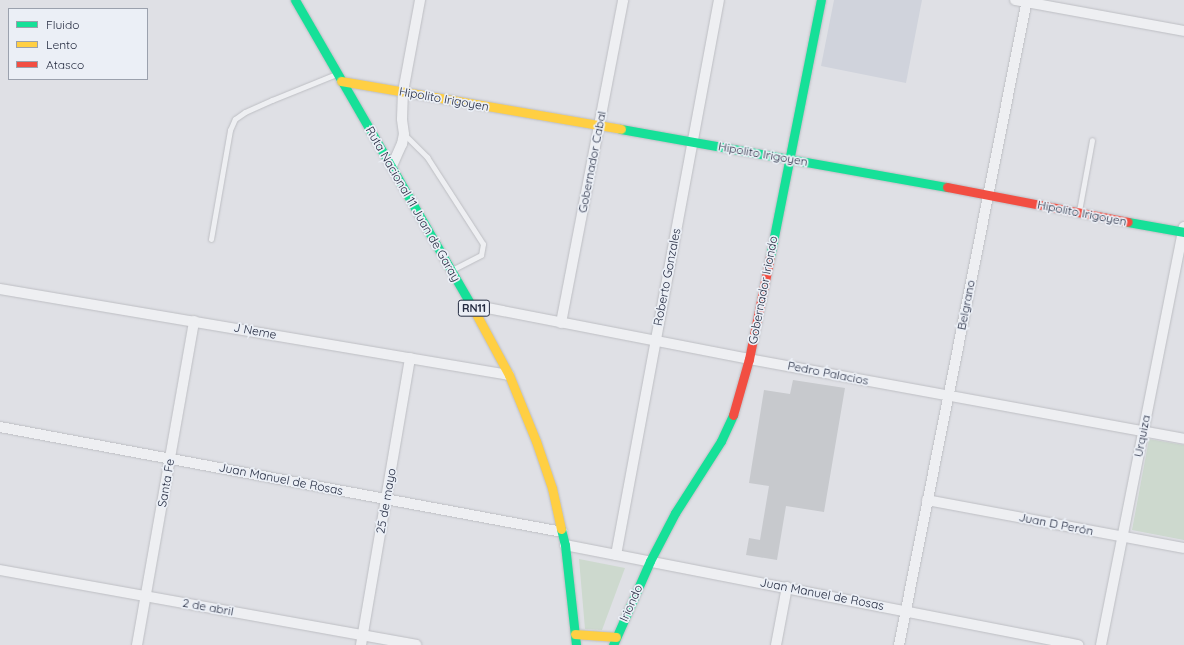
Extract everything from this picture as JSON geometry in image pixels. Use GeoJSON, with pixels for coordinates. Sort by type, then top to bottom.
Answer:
{"type":"FeatureCollection","features":[{"type":"Feature","properties":{"kind":"main road","name":"Ruta Nacional 11 Juan de Garay"},"geometry":{"type":"LineString","coordinates":[[296,0],[339,77],[472,305],[509,376],[536,441],[552,488],[565,545],[576,645]]}},
{"type":"Feature","properties":{"kind":"main road","name":"Gobernador Iriondo"},"geometry":{"type":"LineString","coordinates":[[650,561],[675,513],[721,441],[730,424],[749,359],[821,0]]}},
{"type":"Feature","properties":{"kind":"main road","name":"Hipolito Irigoyen"},"geometry":{"type":"LineString","coordinates":[[339,77],[403,92],[790,158],[1184,230]]}},
{"type":"Feature","properties":{"kind":"main road","name":"Iriondo"},"geometry":{"type":"LineString","coordinates":[[614,641],[650,561]]}},
{"type":"Feature","properties":{"kind":"main road"},"geometry":{"type":"LineString","coordinates":[[575,634],[599,637],[614,641]]}},
{"type":"Feature","properties":{"kind":"street"},"geometry":{"type":"LineString","coordinates":[[392,166],[402,144],[404,134],[402,119],[403,92],[420,0]]}},
{"type":"Feature","properties":{"kind":"street","name":"Gobernador Cabal"},"geometry":{"type":"LineString","coordinates":[[561,323],[623,0]]}},
{"type":"Feature","properties":{"kind":"street","name":"Roberto Gonzales"},"geometry":{"type":"LineString","coordinates":[[616,555],[718,0]]}},
{"type":"Feature","properties":{"kind":"street"},"geometry":{"type":"LineString","coordinates":[[1015,0],[1184,31]]}},
{"type":"Feature","properties":{"kind":"street","name":"Belgrano"},"geometry":{"type":"LineString","coordinates":[[899,645],[1027,1]]}},
{"type":"Feature","properties":{"kind":"street","name":"Urquiza"},"geometry":{"type":"LineString","coordinates":[[1101,645],[1184,230]]}},
{"type":"Feature","properties":{"kind":"street","name":"J Neme"},"geometry":{"type":"LineString","coordinates":[[0,289],[509,376]]}},
{"type":"Feature","properties":{"kind":"street","name":"Pedro Palacios"},"geometry":{"type":"LineString","coordinates":[[472,305],[749,359],[1184,439]]}},
{"type":"Feature","properties":{"kind":"street","name":"Santa Fe"},"geometry":{"type":"LineString","coordinates":[[137,645],[194,321]]}},
{"type":"Feature","properties":{"kind":"street","name":"25 de mayo"},"geometry":{"type":"LineString","coordinates":[[362,640],[410,358]]}},
{"type":"Feature","properties":{"kind":"street","name":"Juan Manuel de Rosas"},"geometry":{"type":"LineString","coordinates":[[0,426],[562,532]]}},
{"type":"Feature","properties":{"kind":"street","name":"Juan D Perón"},"geometry":{"type":"LineString","coordinates":[[927,500],[1184,548]]}},
{"type":"Feature","properties":{"kind":"street","name":"Juan Manuel de Rosas"},"geometry":{"type":"LineString","coordinates":[[565,545],[905,610],[1078,645]]}},
{"type":"Feature","properties":{"kind":"street","name":"2 de abril"},"geometry":{"type":"LineString","coordinates":[[0,570],[146,596],[362,640],[416,645]]}},
{"type":"Feature","properties":{"kind":"street"},"geometry":{"type":"LineString","coordinates":[[776,645],[787,587]]}},
{"type":"Feature","properties":{"kind":"lane"},"geometry":{"type":"LineString","coordinates":[[211,239],[230,130],[235,119],[245,112],[272,100],[339,77]]}},
{"type":"Feature","properties":{"kind":"lane"},"geometry":{"type":"LineString","coordinates":[[404,134],[427,156],[483,244],[481,255],[452,270]]}},
{"type":"Feature","properties":{"kind":"lane"},"geometry":{"type":"LineString","coordinates":[[1079,212],[1092,140]]}},
{"type":"Feature","properties":{"kind":"shaded area"},"geometry":{"type":"Polygon","coordinates":[[[834,0],[922,0],[906,83],[821,66],[834,0]]]}},
{"type":"Feature","properties":{"kind":"shaded area"},"geometry":{"type":"Polygon","coordinates":[[[1149,439],[1184,445],[1184,540],[1132,530],[1149,439]]]}},
{"type":"Feature","properties":{"kind":"shaded area"},"geometry":{"type":"Polygon","coordinates":[[[579,559],[625,568],[602,630],[585,629],[579,559]]]}},
{"type":"Feature","properties":{"kind":"building"},"geometry":{"type":"Polygon","coordinates":[[[793,380],[845,388],[824,512],[786,506],[777,560],[746,555],[749,538],[760,540],[769,486],[749,483],[764,390],[790,394],[793,380]]]}},
{"type":"Feature","properties":{"kind":"traffic: fast"},"geometry":{"type":"LineString","coordinates":[[295,0],[474,310]]}},
{"type":"Feature","properties":{"kind":"traffic: fast"},"geometry":{"type":"LineString","coordinates":[[770,257],[821,0]]}},
{"type":"Feature","properties":{"kind":"traffic: fast"},"geometry":{"type":"LineString","coordinates":[[621,129],[947,187]]}},
{"type":"Feature","properties":{"kind":"traffic: fast"},"geometry":{"type":"LineString","coordinates":[[1128,222],[1184,232]]}},
{"type":"Feature","properties":{"kind":"traffic: fast"},"geometry":{"type":"LineString","coordinates":[[613,645],[650,561],[675,513],[721,441],[733,415]]}},
{"type":"Feature","properties":{"kind":"traffic: fast"},"geometry":{"type":"LineString","coordinates":[[561,529],[565,545],[576,645]]}},
{"type":"Feature","properties":{"kind":"traffic: slow"},"geometry":{"type":"LineString","coordinates":[[341,81],[621,129]]}},
{"type":"Feature","properties":{"kind":"traffic: slow"},"geometry":{"type":"LineString","coordinates":[[474,310],[509,375],[536,441],[552,488],[561,529]]}},
{"type":"Feature","properties":{"kind":"traffic: slow"},"geometry":{"type":"LineString","coordinates":[[575,634],[616,637]]}},
{"type":"Feature","properties":{"kind":"traffic: jam"},"geometry":{"type":"LineString","coordinates":[[947,187],[1128,222]]}},
{"type":"Feature","properties":{"kind":"traffic: jam"},"geometry":{"type":"LineString","coordinates":[[733,415],[749,359],[770,257]]}}]}
